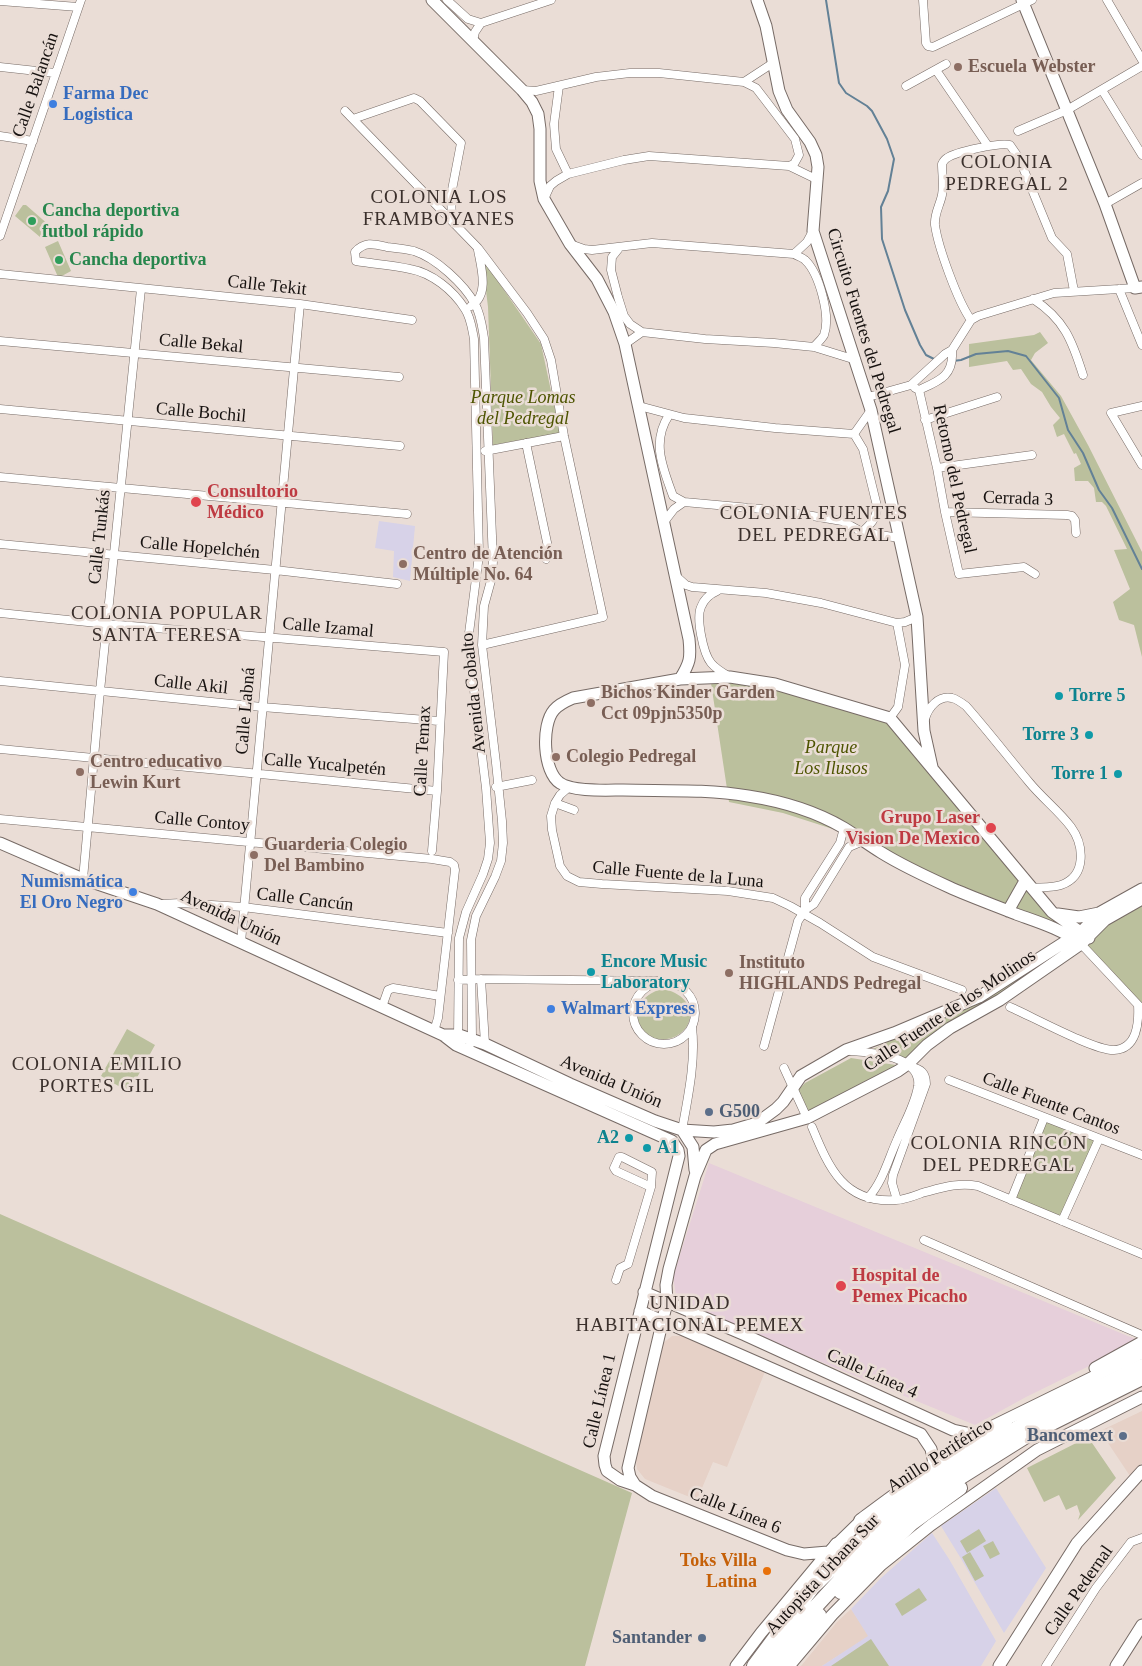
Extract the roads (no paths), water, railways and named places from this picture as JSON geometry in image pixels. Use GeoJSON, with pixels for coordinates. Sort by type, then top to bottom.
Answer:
{"type":"FeatureCollection","features":[{"type":"Feature","properties":{"kind":"highway"},"geometry":{"type":"LineString","coordinates":[[861,1521],[903,1490],[983,1437],[1142,1358]]}},
{"type":"Feature","properties":{"kind":"highway","name":"Anillo Periférico"},"geometry":{"type":"LineString","coordinates":[[754,1666],[812,1588],[891,1511],[917,1491],[1025,1423],[1142,1366]]}},
{"type":"Feature","properties":{"kind":"highway","name":"Autopista Urbana Sur"},"geometry":{"type":"LineString","coordinates":[[759,1666],[816,1593],[915,1499],[1019,1433],[1142,1372]]}},
{"type":"Feature","properties":{"kind":"highway","name":"Autopista Urbana Sur"},"geometry":{"type":"LineString","coordinates":[[767,1666],[789,1635],[879,1538],[937,1492],[1028,1435],[1142,1378]]}},
{"type":"Feature","properties":{"kind":"highway","name":"Anillo Periférico"},"geometry":{"type":"LineString","coordinates":[[787,1665],[820,1613],[912,1523],[1011,1450],[1056,1425],[1142,1385]]}},
{"type":"Feature","properties":{"kind":"highway"},"geometry":{"type":"LineString","coordinates":[[749,1666],[764,1640],[806,1588],[833,1549]]}},
{"type":"Feature","properties":{"kind":"highway"},"geometry":{"type":"LineString","coordinates":[[774,1666],[789,1635]]}},
{"type":"Feature","properties":{"kind":"street"},"geometry":{"type":"LineString","coordinates":[[0,0],[80,3]]}},
{"type":"Feature","properties":{"kind":"street"},"geometry":{"type":"LineString","coordinates":[[432,0],[532,102],[538,114],[540,129],[540,180],[544,199],[570,244],[597,279],[614,312],[625,344],[689,639],[689,663],[680,679]]}},
{"type":"Feature","properties":{"kind":"street"},"geometry":{"type":"LineString","coordinates":[[447,0],[468,19],[481,23],[551,0]]}},
{"type":"Feature","properties":{"kind":"street","name":"Circuito Fuentes del Pedregal"},"geometry":{"type":"LineString","coordinates":[[757,0],[766,26],[779,91],[787,110],[810,142],[816,155],[818,180],[813,231],[871,410],[917,617],[924,731],[933,771]]}},
{"type":"Feature","properties":{"kind":"street"},"geometry":{"type":"LineString","coordinates":[[868,397],[911,386],[948,352],[971,320],[978,316],[1054,293],[1140,288],[1067,110],[1026,1],[933,47],[928,46],[926,43],[923,0]]}},
{"type":"Feature","properties":{"kind":"street"},"geometry":{"type":"LineString","coordinates":[[1107,0],[1142,60]]}},
{"type":"Feature","properties":{"kind":"street","name":"Calle Balancán"},"geometry":{"type":"LineString","coordinates":[[0,236],[80,3]]}},
{"type":"Feature","properties":{"kind":"street"},"geometry":{"type":"LineString","coordinates":[[473,41],[475,32],[481,23]]}},
{"type":"Feature","properties":{"kind":"street"},"geometry":{"type":"LineString","coordinates":[[744,82],[773,63]]}},
{"type":"Feature","properties":{"kind":"street"},"geometry":{"type":"LineString","coordinates":[[906,86],[946,64]]}},
{"type":"Feature","properties":{"kind":"street"},"geometry":{"type":"LineString","coordinates":[[1018,131],[1067,110],[1142,66]]}},
{"type":"Feature","properties":{"kind":"street"},"geometry":{"type":"LineString","coordinates":[[0,67],[55,73]]}},
{"type":"Feature","properties":{"kind":"street"},"geometry":{"type":"LineString","coordinates":[[936,70],[988,146]]}},
{"type":"Feature","properties":{"kind":"street"},"geometry":{"type":"LineString","coordinates":[[522,90],[536,91],[596,77],[630,73],[659,73],[744,82],[756,88],[795,139],[800,155],[794,164],[789,166]]}},
{"type":"Feature","properties":{"kind":"street"},"geometry":{"type":"LineString","coordinates":[[560,86],[554,124],[556,149],[568,174]]}},
{"type":"Feature","properties":{"kind":"street"},"geometry":{"type":"LineString","coordinates":[[1102,90],[1142,155]]}},
{"type":"Feature","properties":{"kind":"street"},"geometry":{"type":"LineString","coordinates":[[353,119],[414,98],[420,101],[459,139],[461,149],[451,194],[452,221]]}},
{"type":"Feature","properties":{"kind":"street"},"geometry":{"type":"LineString","coordinates":[[345,112],[478,248],[526,312],[544,340],[551,360],[564,436],[602,617],[482,645]]}},
{"type":"Feature","properties":{"kind":"street"},"geometry":{"type":"LineString","coordinates":[[0,136],[33,141]]}},
{"type":"Feature","properties":{"kind":"street"},"geometry":{"type":"LineString","coordinates":[[971,320],[964,310],[944,258],[935,225],[942,194],[942,164],[948,157],[988,146],[1010,144],[1019,158],[1052,238],[1067,254],[1074,291]]}},
{"type":"Feature","properties":{"kind":"street"},"geometry":{"type":"LineString","coordinates":[[544,199],[550,186],[556,180],[568,174],[624,160],[649,156],[789,166],[818,180]]}},
{"type":"Feature","properties":{"kind":"street"},"geometry":{"type":"LineString","coordinates":[[1105,204],[1142,183]]}},
{"type":"Feature","properties":{"kind":"street"},"geometry":{"type":"LineString","coordinates":[[794,254],[807,242],[813,231]]}},
{"type":"Feature","properties":{"kind":"street"},"geometry":{"type":"LineString","coordinates":[[570,244],[592,250],[652,243],[794,254],[805,260],[817,278],[825,307],[824,335],[814,347]]}},
{"type":"Feature","properties":{"kind":"street","name":"Avenida Cobalto"},"geometry":{"type":"LineString","coordinates":[[458,1040],[459,938],[466,912],[488,860],[490,843],[490,822],[468,641],[480,555],[474,339],[470,321],[465,310],[449,290],[432,277],[412,269],[356,261],[355,252],[361,246],[371,244],[415,251],[440,266],[462,286],[475,304],[480,317],[484,338],[493,561],[492,577],[484,606],[482,645],[502,821],[501,860],[476,916],[471,940],[470,1044]]}},
{"type":"Feature","properties":{"kind":"street"},"geometry":{"type":"LineString","coordinates":[[620,247],[612,258],[611,270],[624,316],[630,324],[642,332],[705,339],[814,347],[856,360]]}},
{"type":"Feature","properties":{"kind":"street"},"geometry":{"type":"LineString","coordinates":[[465,310],[475,304],[483,292],[478,248]]}},
{"type":"Feature","properties":{"kind":"street","name":"Calle Tekit"},"geometry":{"type":"LineString","coordinates":[[0,274],[300,304],[412,320]]}},
{"type":"Feature","properties":{"kind":"street"},"geometry":{"type":"LineString","coordinates":[[1119,288],[1142,345]]}},
{"type":"Feature","properties":{"kind":"street","name":"Calle Tunkás"},"geometry":{"type":"LineString","coordinates":[[83,879],[113,555],[141,289]]}},
{"type":"Feature","properties":{"kind":"street"},"geometry":{"type":"LineString","coordinates":[[1033,299],[1048,309],[1059,321],[1071,341],[1083,375]]}},
{"type":"Feature","properties":{"kind":"street","name":"Calle Labná"},"geometry":{"type":"LineString","coordinates":[[241,942],[300,304]]}},
{"type":"Feature","properties":{"kind":"street"},"geometry":{"type":"LineString","coordinates":[[625,344],[642,332]]}},
{"type":"Feature","properties":{"kind":"street","name":"Calle Bekal"},"geometry":{"type":"LineString","coordinates":[[0,341],[399,377]]}},
{"type":"Feature","properties":{"kind":"street"},"geometry":{"type":"LineString","coordinates":[[911,386],[919,390],[937,383],[946,375],[952,359],[948,352]]}},
{"type":"Feature","properties":{"kind":"street","name":"Retorno del Pedregal"},"geometry":{"type":"LineString","coordinates":[[919,390],[959,574],[1024,567],[1035,574]]}},
{"type":"Feature","properties":{"kind":"street"},"geometry":{"type":"LineString","coordinates":[[926,420],[997,396]]}},
{"type":"Feature","properties":{"kind":"street"},"geometry":{"type":"LineString","coordinates":[[639,406],[669,415],[775,428],[854,434]]}},
{"type":"Feature","properties":{"kind":"street"},"geometry":{"type":"LineString","coordinates":[[1142,406],[1111,413],[1142,465]]}},
{"type":"Feature","properties":{"kind":"street","name":"Calle Bochil"},"geometry":{"type":"LineString","coordinates":[[0,409],[400,446]]}},
{"type":"Feature","properties":{"kind":"street"},"geometry":{"type":"LineString","coordinates":[[854,434],[871,410]]}},
{"type":"Feature","properties":{"kind":"street"},"geometry":{"type":"LineString","coordinates":[[669,415],[662,426],[660,441],[662,466],[673,496],[684,502],[803,514],[842,521],[862,532],[899,538]]}},
{"type":"Feature","properties":{"kind":"street"},"geometry":{"type":"LineString","coordinates":[[854,434],[863,449],[878,506],[873,522],[862,532]]}},
{"type":"Feature","properties":{"kind":"street"},"geometry":{"type":"LineString","coordinates":[[477,452],[564,436]]}},
{"type":"Feature","properties":{"kind":"street"},"geometry":{"type":"LineString","coordinates":[[526,443],[548,547],[546,559]]}},
{"type":"Feature","properties":{"kind":"street"},"geometry":{"type":"LineString","coordinates":[[937,468],[1032,455]]}},
{"type":"Feature","properties":{"kind":"street"},"geometry":{"type":"LineString","coordinates":[[0,477],[407,514]]}},
{"type":"Feature","properties":{"kind":"street"},"geometry":{"type":"LineString","coordinates":[[664,522],[674,509],[684,502]]}},
{"type":"Feature","properties":{"kind":"street","name":"Cerrada 3"},"geometry":{"type":"LineString","coordinates":[[945,512],[1067,515],[1072,516],[1075,520],[1076,533]]}},
{"type":"Feature","properties":{"kind":"street","name":"Calle Hopelchén"},"geometry":{"type":"LineString","coordinates":[[0,544],[275,570],[397,584]]}},
{"type":"Feature","properties":{"kind":"street"},"geometry":{"type":"LineString","coordinates":[[676,576],[692,588],[766,593],[821,603],[897,623],[917,617]]}},
{"type":"Feature","properties":{"kind":"street"},"geometry":{"type":"LineString","coordinates":[[720,590],[712,593],[705,599],[701,605],[699,616],[707,658],[716,668],[730,677]]}},
{"type":"Feature","properties":{"kind":"street","name":"Calle Izamal"},"geometry":{"type":"LineString","coordinates":[[0,613],[107,624],[444,652]]}},
{"type":"Feature","properties":{"kind":"street"},"geometry":{"type":"LineString","coordinates":[[574,810],[555,803],[560,795],[569,787],[556,780],[550,772],[548,758],[546,730],[553,711],[561,703],[573,698],[680,679],[730,677],[775,684],[890,718],[898,706],[905,665],[897,623]]}},
{"type":"Feature","properties":{"kind":"street","name":"Calle Temax"},"geometry":{"type":"LineString","coordinates":[[432,851],[444,652]]}},
{"type":"Feature","properties":{"kind":"street","name":"Calle Akil"},"geometry":{"type":"LineString","coordinates":[[0,682],[262,708],[439,721]]}},
{"type":"Feature","properties":{"kind":"street"},"geometry":{"type":"LineString","coordinates":[[924,731],[927,711],[938,701],[952,698],[966,706],[1031,784],[1070,827],[1077,838],[1082,860],[1079,869],[1072,879],[1062,885],[1028,884],[1008,911]]}},
{"type":"Feature","properties":{"kind":"street","name":"Circuito Fuentes del Pedregal"},"geometry":{"type":"LineString","coordinates":[[890,718],[1064,927]]}},
{"type":"Feature","properties":{"kind":"street","name":"Calle Yucalpetén"},"geometry":{"type":"LineString","coordinates":[[0,750],[437,791]]}},
{"type":"Feature","properties":{"kind":"street"},"geometry":{"type":"LineString","coordinates":[[486,788],[532,780]]}},
{"type":"Feature","properties":{"kind":"street","name":"Circuito Fuentes del Pedregal"},"geometry":{"type":"LineString","coordinates":[[569,787],[601,790],[710,792],[746,795],[778,801],[819,816],[844,828],[883,854],[948,887],[1008,911],[1064,927],[1081,938],[1140,1007]]}},
{"type":"Feature","properties":{"kind":"street","name":"Calle Fuente de la Luna"},"geometry":{"type":"LineString","coordinates":[[555,803],[551,816],[552,830],[560,866],[567,876],[579,882],[753,894],[773,898],[804,912],[873,957],[962,990]]}},
{"type":"Feature","properties":{"kind":"street","name":"Calle Contoy"},"geometry":{"type":"LineString","coordinates":[[0,819],[450,862],[454,865],[455,870],[448,933]]}},
{"type":"Feature","properties":{"kind":"street"},"geometry":{"type":"LineString","coordinates":[[804,912],[806,898],[840,843],[844,828]]}},
{"type":"Feature","properties":{"kind":"street"},"geometry":{"type":"LineString","coordinates":[[764,1046],[798,921],[804,912],[814,904],[849,847],[863,841]]}},
{"type":"Feature","properties":{"kind":"street","name":"Avenida Unión"},"geometry":{"type":"LineString","coordinates":[[0,843],[83,879],[157,904],[439,1033],[470,1044],[666,1137],[676,1145]]}},
{"type":"Feature","properties":{"kind":"street","name":"Calle Fuente de los Molinos"},"geometry":{"type":"LineString","coordinates":[[682,1130],[714,1132],[733,1130],[757,1123],[784,1102],[792,1087],[801,1076],[846,1050],[894,1033],[979,997],[1081,938],[1099,913],[1142,889]]}},
{"type":"Feature","properties":{"kind":"street","name":"Calle Fuente de los Molinos"},"geometry":{"type":"LineString","coordinates":[[695,1176],[701,1158],[709,1147],[809,1122],[910,1065],[927,1045],[950,1028],[1000,1000],[1105,920],[1142,900]]}},
{"type":"Feature","properties":{"kind":"street","name":"Calle Cancún"},"geometry":{"type":"LineString","coordinates":[[157,904],[180,903],[243,907],[448,933]]}},
{"type":"Feature","properties":{"kind":"street"},"geometry":{"type":"LineString","coordinates":[[1052,912],[1079,917],[1099,913]]}},
{"type":"Feature","properties":{"kind":"street"},"geometry":{"type":"LineString","coordinates":[[439,1033],[438,1018],[448,933]]}},
{"type":"Feature","properties":{"kind":"street"},"geometry":{"type":"LineString","coordinates":[[482,979],[485,1044]]}},
{"type":"Feature","properties":{"kind":"street"},"geometry":{"type":"LineString","coordinates":[[458,980],[482,979],[661,981],[670,982],[679,985],[687,991],[695,1008],[695,1018],[686,1036],[676,1042],[666,1044],[655,1043],[645,1039],[638,1031],[633,1015],[635,999],[642,990],[650,984],[661,981]]}},
{"type":"Feature","properties":{"kind":"street"},"geometry":{"type":"LineString","coordinates":[[382,1007],[390,988],[440,996]]}},
{"type":"Feature","properties":{"kind":"street"},"geometry":{"type":"LineString","coordinates":[[1010,1007],[1076,1038],[1113,1050],[1129,1044],[1135,1035],[1139,1023],[1140,1007]]}},
{"type":"Feature","properties":{"kind":"street"},"geometry":{"type":"LineString","coordinates":[[634,1485],[628,1468],[667,1302],[666,1285],[669,1269],[695,1176],[693,1147],[682,1130],[691,1066],[692,1027]]}},
{"type":"Feature","properties":{"kind":"street","name":"Avenida Unión"},"geometry":{"type":"LineString","coordinates":[[470,1044],[485,1044],[570,1084],[655,1121],[682,1130]]}},
{"type":"Feature","properties":{"kind":"street"},"geometry":{"type":"LineString","coordinates":[[846,1050],[868,1052],[899,1059],[922,1071],[926,1077],[926,1084],[916,1115],[877,1188],[868,1198]]}},
{"type":"Feature","properties":{"kind":"street"},"geometry":{"type":"LineString","coordinates":[[784,1068],[821,1150],[839,1178],[849,1189],[857,1194],[868,1198],[897,1200],[944,1186],[966,1184],[978,1186],[1142,1254]]}},
{"type":"Feature","properties":{"kind":"street","name":"Calle Fuente Cantos"},"geometry":{"type":"LineString","coordinates":[[949,1080],[1142,1155]]}},
{"type":"Feature","properties":{"kind":"street"},"geometry":{"type":"LineString","coordinates":[[1011,1200],[1044,1118]]}},
{"type":"Feature","properties":{"kind":"street"},"geometry":{"type":"LineString","coordinates":[[1062,1221],[1099,1138]]}},
{"type":"Feature","properties":{"kind":"street"},"geometry":{"type":"LineString","coordinates":[[897,1200],[892,1184],[901,1141]]}},
{"type":"Feature","properties":{"kind":"street","name":"Calle Línea 1"},"geometry":{"type":"LineString","coordinates":[[634,1485],[620,1480],[607,1471],[604,1456],[679,1156],[676,1145]]}},
{"type":"Feature","properties":{"kind":"street"},"geometry":{"type":"LineString","coordinates":[[616,1280],[620,1268],[628,1264],[651,1187],[652,1172],[619,1157],[614,1168],[616,1171],[651,1187]]}},
{"type":"Feature","properties":{"kind":"street"},"geometry":{"type":"LineString","coordinates":[[660,1228],[669,1233],[678,1234]]}},
{"type":"Feature","properties":{"kind":"street"},"geometry":{"type":"LineString","coordinates":[[924,1240],[1142,1335]]}},
{"type":"Feature","properties":{"kind":"street","name":"Calle Línea 4"},"geometry":{"type":"LineString","coordinates":[[644,1292],[745,1335],[953,1430],[976,1435]]}},
{"type":"Feature","properties":{"kind":"street","name":"Calle Línea 4"},"geometry":{"type":"LineString","coordinates":[[640,1311],[921,1434],[931,1449],[934,1462]]}},
{"type":"Feature","properties":{"kind":"street"},"geometry":{"type":"LineString","coordinates":[[736,1666],[833,1549],[874,1508],[934,1462],[976,1435],[1142,1342]]}},
{"type":"Feature","properties":{"kind":"street"},"geometry":{"type":"LineString","coordinates":[[1012,1415],[1142,1353]]}},
{"type":"Feature","properties":{"kind":"street"},"geometry":{"type":"LineString","coordinates":[[787,1665],[881,1565],[931,1525],[1037,1450],[1142,1397]]}},
{"type":"Feature","properties":{"kind":"street"},"geometry":{"type":"LineString","coordinates":[[995,1480],[1028,1461],[1142,1404]]}},
{"type":"Feature","properties":{"kind":"street"},"geometry":{"type":"LineString","coordinates":[[999,1666],[1077,1543],[1142,1470]]}},
{"type":"Feature","properties":{"kind":"street","name":"Calle Línea 6"},"geometry":{"type":"LineString","coordinates":[[634,1485],[652,1496],[787,1550],[804,1554],[833,1549]]}},
{"type":"Feature","properties":{"kind":"street","name":"Calle Pedernal"},"geometry":{"type":"LineString","coordinates":[[1046,1666],[1096,1588],[1131,1542],[1142,1538]]}},
{"type":"Feature","properties":{"kind":"street"},"geometry":{"type":"LineString","coordinates":[[1116,1666],[1142,1625]]}},
{"type":"Feature","properties":{"kind":"waterway"},"geometry":{"type":"LineString","coordinates":[[826,0],[839,83],[846,93],[872,111],[887,139],[894,159],[888,191],[881,207],[882,239],[905,310],[920,345],[926,355],[934,359]]}},
{"type":"Feature","properties":{"kind":"waterway"},"geometry":{"type":"LineString","coordinates":[[953,361],[976,354],[1008,351],[1026,356],[1059,398],[1068,430],[1083,453],[1099,490],[1112,508],[1142,569]]}},
{"type":"Feature","properties":{"kind":"place","name":"Escuela Webster"},"geometry":{"type":"Point","coordinates":[958,67]}},
{"type":"Feature","properties":{"kind":"place","name":"Farma Dec Logistica"},"geometry":{"type":"Point","coordinates":[53,104]}},
{"type":"Feature","properties":{"kind":"place","name":"Cancha deportiva futbol rápido"},"geometry":{"type":"Point","coordinates":[32,221]}},
{"type":"Feature","properties":{"kind":"place","name":"Cancha deportiva"},"geometry":{"type":"Point","coordinates":[59,260]}},
{"type":"Feature","properties":{"kind":"place","name":"Consultorio Médico"},"geometry":{"type":"Point","coordinates":[196,502]}},
{"type":"Feature","properties":{"kind":"place","name":"Centro de Atención Múltiple No. 64"},"geometry":{"type":"Point","coordinates":[403,564]}},
{"type":"Feature","properties":{"kind":"place","name":"Torre 5"},"geometry":{"type":"Point","coordinates":[1059,696]}},
{"type":"Feature","properties":{"kind":"place","name":"Bichos Kinder Garden Cct 09pjn5350p"},"geometry":{"type":"Point","coordinates":[591,703]}},
{"type":"Feature","properties":{"kind":"place","name":"Torre 3"},"geometry":{"type":"Point","coordinates":[1089,735]}},
{"type":"Feature","properties":{"kind":"place","name":"Colegio Pedregal"},"geometry":{"type":"Point","coordinates":[556,757]}},
{"type":"Feature","properties":{"kind":"place","name":"Centro educativo Lewin Kurt"},"geometry":{"type":"Point","coordinates":[80,772]}},
{"type":"Feature","properties":{"kind":"place","name":"Torre 1"},"geometry":{"type":"Point","coordinates":[1118,774]}},
{"type":"Feature","properties":{"kind":"place","name":"Grupo Laser Vision De Mexico"},"geometry":{"type":"Point","coordinates":[991,828]}},
{"type":"Feature","properties":{"kind":"place","name":"Guarderia Colegio Del Bambino"},"geometry":{"type":"Point","coordinates":[254,855]}},
{"type":"Feature","properties":{"kind":"place","name":"Numismática El Oro Negro"},"geometry":{"type":"Point","coordinates":[133,892]}},
{"type":"Feature","properties":{"kind":"place","name":"Encore Music Laboratory"},"geometry":{"type":"Point","coordinates":[591,972]}},
{"type":"Feature","properties":{"kind":"place","name":"Instituto HIGHLANDS Pedregal"},"geometry":{"type":"Point","coordinates":[729,973]}},
{"type":"Feature","properties":{"kind":"place","name":"Walmart Express"},"geometry":{"type":"Point","coordinates":[551,1009]}},
{"type":"Feature","properties":{"kind":"place","name":"G500"},"geometry":{"type":"Point","coordinates":[709,1112]}},
{"type":"Feature","properties":{"kind":"place","name":"A2"},"geometry":{"type":"Point","coordinates":[629,1138]}},
{"type":"Feature","properties":{"kind":"place","name":"A1"},"geometry":{"type":"Point","coordinates":[647,1148]}},
{"type":"Feature","properties":{"kind":"place","name":"Hospital de Pemex Picacho"},"geometry":{"type":"Point","coordinates":[841,1286]}},
{"type":"Feature","properties":{"kind":"place","name":"Bancomext"},"geometry":{"type":"Point","coordinates":[1123,1436]}},
{"type":"Feature","properties":{"kind":"place","name":"Toks Villa Latina"},"geometry":{"type":"Point","coordinates":[767,1571]}},
{"type":"Feature","properties":{"kind":"place","name":"Santander"},"geometry":{"type":"Point","coordinates":[702,1638]}},
{"type":"Feature","properties":{"kind":"district","name":"COLONIA PEDREGAL 2"},"geometry":{"type":"Point","coordinates":[1007,174]}},
{"type":"Feature","properties":{"kind":"district","name":"COLONIA LOS FRAMBOYANES"},"geometry":{"type":"Point","coordinates":[439,209]}},
{"type":"Feature","properties":{"kind":"district","name":"COLONIA FUENTES DEL PEDREGAL"},"geometry":{"type":"Point","coordinates":[814,525]}},
{"type":"Feature","properties":{"kind":"district","name":"COLONIA POPULAR SANTA TERESA"},"geometry":{"type":"Point","coordinates":[167,625]}},
{"type":"Feature","properties":{"kind":"district","name":"COLONIA EMILIO PORTES GIL"},"geometry":{"type":"Point","coordinates":[97,1076]}},
{"type":"Feature","properties":{"kind":"district","name":"COLONIA RINCÓN DEL PEDREGAL"},"geometry":{"type":"Point","coordinates":[999,1155]}},
{"type":"Feature","properties":{"kind":"district","name":"UNIDAD HABITACIONAL PEMEX"},"geometry":{"type":"Point","coordinates":[690,1315]}},
{"type":"Feature","properties":{"kind":"park label","name":"Parque Lomas del Pedregal"},"geometry":{"type":"Point","coordinates":[523,408]}},
{"type":"Feature","properties":{"kind":"park label","name":"Parque Los Ilusos"},"geometry":{"type":"Point","coordinates":[831,758]}}]}
